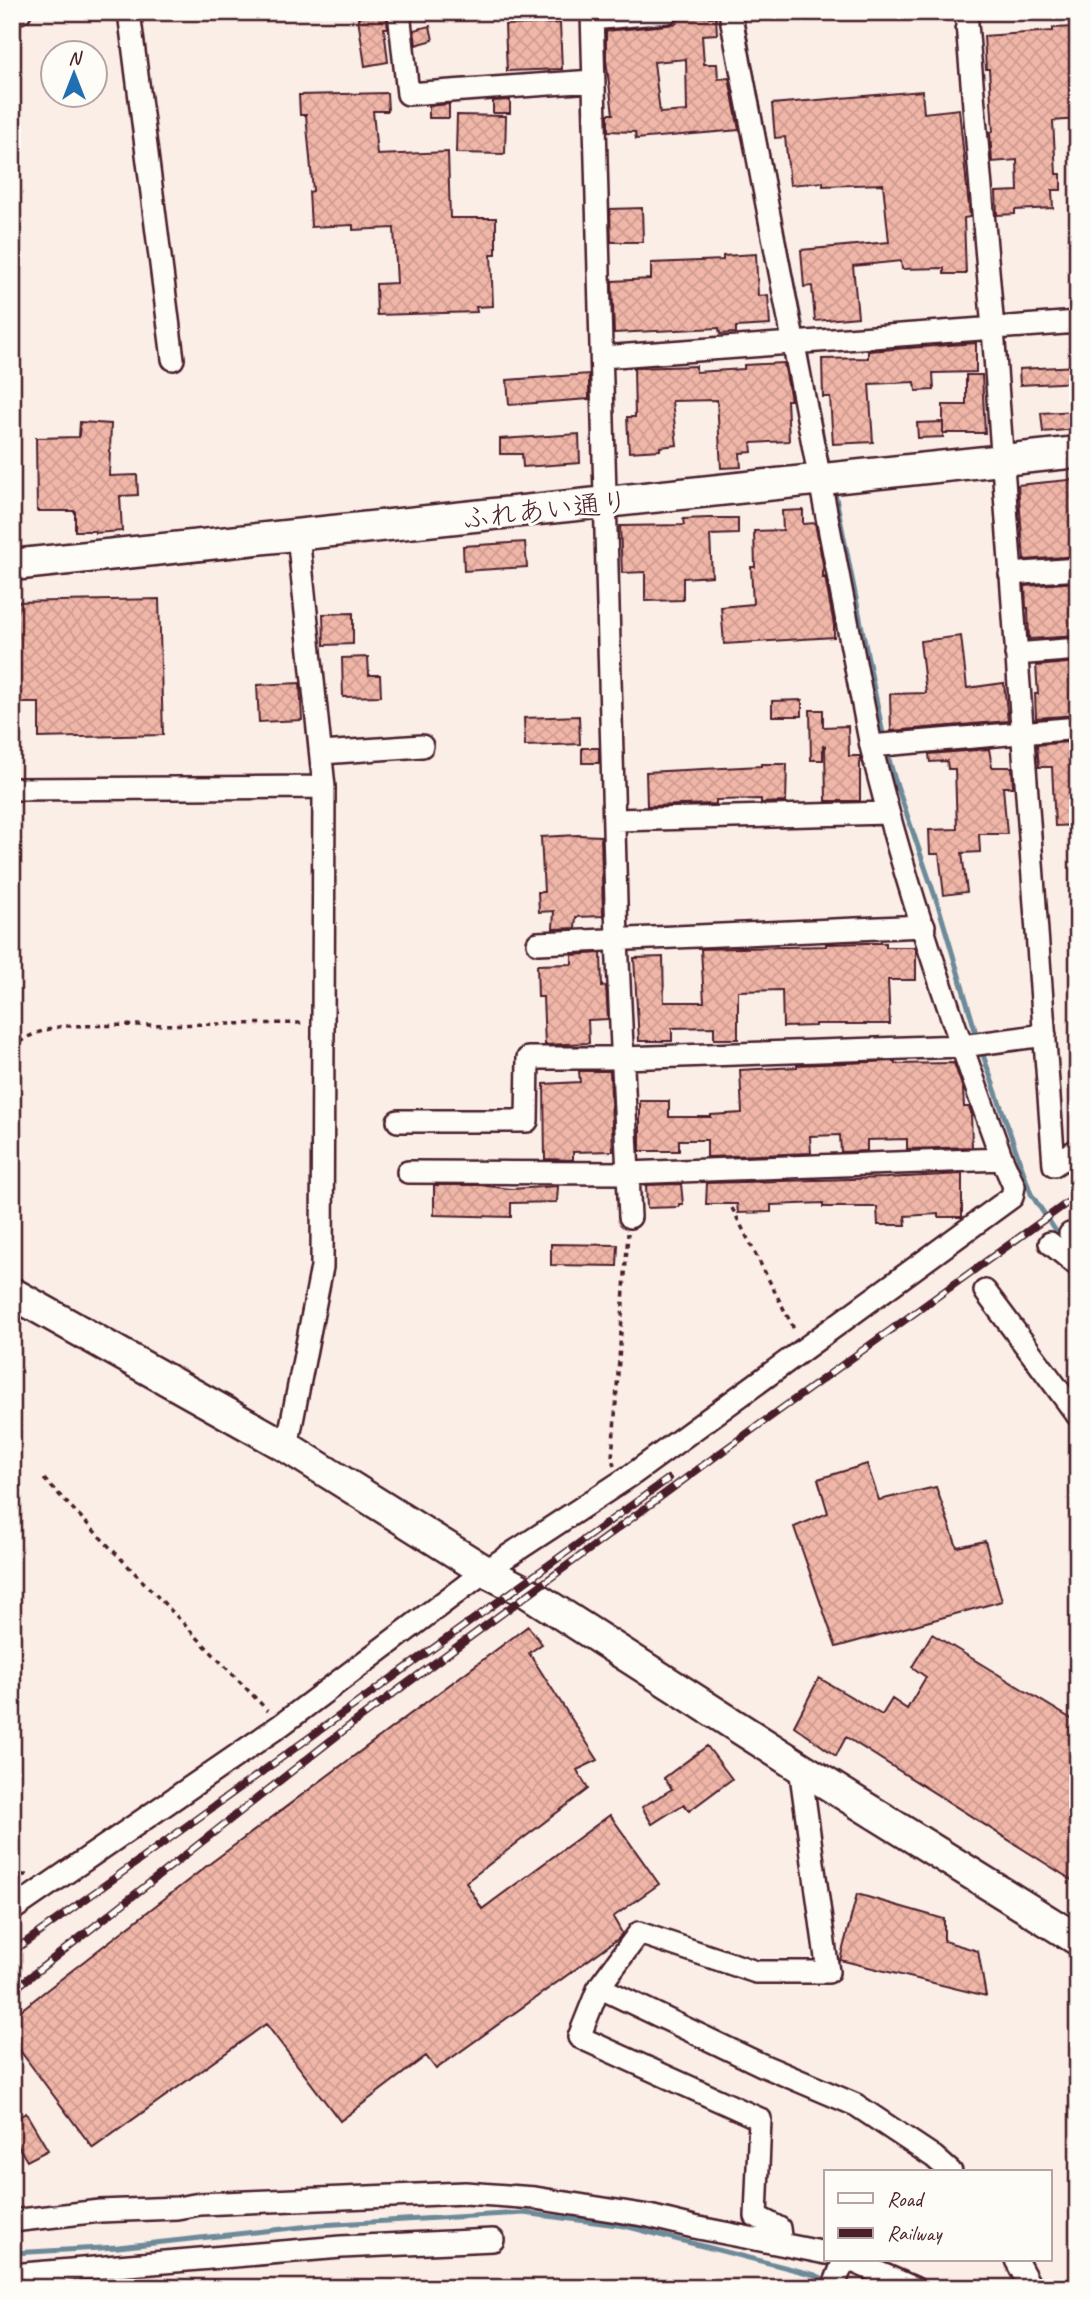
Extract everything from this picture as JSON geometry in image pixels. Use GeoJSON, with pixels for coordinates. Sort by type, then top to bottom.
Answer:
{"type":"FeatureCollection","features":[{"type":"Feature","properties":{"kind":"street"},"geometry":{"type":"LineString","coordinates":[[12,14],[20,12]]}},
{"type":"Feature","properties":{"kind":"street"},"geometry":{"type":"LineString","coordinates":[[129,12],[173,359]]}},
{"type":"Feature","properties":{"kind":"street"},"geometry":{"type":"LineString","coordinates":[[399,12],[408,94],[593,81]]}},
{"type":"Feature","properties":{"kind":"street"},"geometry":{"type":"LineString","coordinates":[[629,1217],[617,940],[592,15],[667,12]]}},
{"type":"Feature","properties":{"kind":"street"},"geometry":{"type":"LineString","coordinates":[[12,1910],[281,1725],[485,1571],[617,1485],[1012,1197],[1014,1186],[962,1046],[888,813],[871,746],[730,12]]}},
{"type":"Feature","properties":{"kind":"street"},"geometry":{"type":"LineString","coordinates":[[966,12],[1003,460],[1054,1165],[1078,1149]]}},
{"type":"Feature","properties":{"kind":"street"},"geometry":{"type":"LineString","coordinates":[[603,357],[1078,322]]}},
{"type":"Feature","properties":{"kind":"street","name":"ふれあい通り"},"geometry":{"type":"LineString","coordinates":[[12,565],[1078,452]]}},
{"type":"Feature","properties":{"kind":"street"},"geometry":{"type":"LineString","coordinates":[[287,1447],[322,1267],[324,787],[298,535]]}},
{"type":"Feature","properties":{"kind":"street"},"geometry":{"type":"LineString","coordinates":[[1010,574],[1078,569]]}},
{"type":"Feature","properties":{"kind":"street"},"geometry":{"type":"LineString","coordinates":[[1016,654],[1078,649]]}},
{"type":"Feature","properties":{"kind":"street"},"geometry":{"type":"LineString","coordinates":[[871,746],[1078,728]]}},
{"type":"Feature","properties":{"kind":"street"},"geometry":{"type":"LineString","coordinates":[[322,753],[422,746]]}},
{"type":"Feature","properties":{"kind":"street"},"geometry":{"type":"LineString","coordinates":[[12,789],[324,787]]}},
{"type":"Feature","properties":{"kind":"street"},"geometry":{"type":"LineString","coordinates":[[615,820],[888,813]]}},
{"type":"Feature","properties":{"kind":"street"},"geometry":{"type":"LineString","coordinates":[[538,943],[924,926]]}},
{"type":"Feature","properties":{"kind":"street"},"geometry":{"type":"LineString","coordinates":[[398,1121],[527,1121],[527,1058],[623,1058],[962,1046],[1045,1035]]}},
{"type":"Feature","properties":{"kind":"street"},"geometry":{"type":"LineString","coordinates":[[408,1172],[628,1173],[1002,1159]]}},
{"type":"Feature","properties":{"kind":"street"},"geometry":{"type":"LineString","coordinates":[[1050,1243],[1078,1266]]}},
{"type":"Feature","properties":{"kind":"street"},"geometry":{"type":"LineString","coordinates":[[985,1292],[1078,1416]]}},
{"type":"Feature","properties":{"kind":"street"},"geometry":{"type":"LineString","coordinates":[[12,1293],[287,1447],[485,1571],[530,1594],[800,1767],[1078,1940]]}},
{"type":"Feature","properties":{"kind":"street"},"geometry":{"type":"LineString","coordinates":[[781,2244],[779,2228],[756,2216],[760,2119],[579,2037],[599,1987],[639,1933],[756,1972],[828,1972],[800,1767]]}},
{"type":"Feature","properties":{"kind":"street"},"geometry":{"type":"LineString","coordinates":[[599,1987],[762,2065],[856,2105],[934,2157],[949,2170]]}},
{"type":"Feature","properties":{"kind":"street"},"geometry":{"type":"LineString","coordinates":[[12,2221],[200,2204],[465,2193],[535,2198],[649,2216],[824,2253]]}},
{"type":"Feature","properties":{"kind":"street"},"geometry":{"type":"LineString","coordinates":[[12,2275],[341,2247],[493,2240]]}},
{"type":"Feature","properties":{"kind":"street"},"geometry":{"type":"LineString","coordinates":[[833,2288],[843,2262]]}},
{"type":"Feature","properties":{"kind":"street"},"geometry":{"type":"LineString","coordinates":[[855,2262],[914,2288]]}},
{"type":"Feature","properties":{"kind":"street"},"geometry":{"type":"LineString","coordinates":[[1017,2262],[1031,2288]]}},
{"type":"Feature","properties":{"kind":"path"},"geometry":{"type":"LineString","coordinates":[[12,1049],[36,1032],[63,1026],[323,1022]]}},
{"type":"Feature","properties":{"kind":"path"},"geometry":{"type":"LineString","coordinates":[[732,1208],[804,1349]]}},
{"type":"Feature","properties":{"kind":"path"},"geometry":{"type":"LineString","coordinates":[[617,1485],[612,1458],[629,1217]]}},
{"type":"Feature","properties":{"kind":"path"},"geometry":{"type":"LineString","coordinates":[[44,1479],[281,1725]]}},
{"type":"Feature","properties":{"kind":"building"},"geometry":{"type":"Polygon","coordinates":[[[386,13],[388,28],[384,28],[388,62],[365,66],[358,18],[386,13]]]}},
{"type":"Feature","properties":{"kind":"building"},"geometry":{"type":"Polygon","coordinates":[[[716,17],[717,34],[702,35],[704,64],[717,64],[718,79],[729,78],[739,130],[636,139],[635,132],[608,131],[608,114],[613,114],[606,60],[606,31],[668,25],[677,23],[678,19],[716,17]],[[686,59],[654,62],[660,113],[687,111],[686,59]]]}},
{"type":"Feature","properties":{"kind":"building"},"geometry":{"type":"Polygon","coordinates":[[[560,23],[562,69],[507,71],[505,25],[560,23]]]}},
{"type":"Feature","properties":{"kind":"building"},"geometry":{"type":"Polygon","coordinates":[[[430,26],[433,40],[416,45],[414,30],[430,26]]]}},
{"type":"Feature","properties":{"kind":"building"},"geometry":{"type":"Polygon","coordinates":[[[1078,27],[1078,119],[1053,121],[1056,174],[1061,174],[1061,190],[1052,190],[1053,208],[1015,210],[1015,214],[997,215],[996,192],[1018,191],[1017,160],[992,162],[989,69],[986,69],[984,36],[1078,27]]]}},
{"type":"Feature","properties":{"kind":"building"},"geometry":{"type":"Polygon","coordinates":[[[922,91],[924,113],[959,109],[970,217],[964,218],[966,274],[944,274],[944,268],[902,269],[901,261],[853,266],[858,317],[815,321],[812,286],[804,287],[801,250],[889,242],[883,184],[823,186],[823,182],[790,185],[785,137],[775,138],[772,104],[922,91]]]}},
{"type":"Feature","properties":{"kind":"building"},"geometry":{"type":"Polygon","coordinates":[[[387,93],[388,111],[373,111],[377,155],[448,152],[450,218],[496,218],[496,254],[491,254],[493,306],[476,307],[477,312],[377,315],[376,284],[397,283],[394,228],[353,230],[353,225],[311,227],[309,192],[313,191],[306,115],[300,115],[299,95],[387,93]]]}},
{"type":"Feature","properties":{"kind":"building"},"geometry":{"type":"Polygon","coordinates":[[[510,100],[510,113],[493,113],[493,101],[510,100]]]}},
{"type":"Feature","properties":{"kind":"building"},"geometry":{"type":"Polygon","coordinates":[[[449,104],[449,118],[429,118],[429,106],[449,104]]]}},
{"type":"Feature","properties":{"kind":"building"},"geometry":{"type":"Polygon","coordinates":[[[457,115],[506,116],[505,154],[456,153],[457,115]]]}},
{"type":"Feature","properties":{"kind":"building"},"geometry":{"type":"Polygon","coordinates":[[[642,208],[643,242],[611,242],[610,209],[642,208]]]}},
{"type":"Feature","properties":{"kind":"building"},"geometry":{"type":"Polygon","coordinates":[[[756,254],[758,296],[768,295],[770,325],[736,327],[736,333],[720,334],[719,328],[614,333],[612,281],[651,279],[651,263],[723,260],[723,256],[756,254]]]}},
{"type":"Feature","properties":{"kind":"building"},"geometry":{"type":"Polygon","coordinates":[[[976,343],[976,372],[933,373],[934,390],[916,391],[915,382],[869,384],[873,442],[833,444],[830,397],[823,397],[822,359],[868,358],[868,351],[976,343]]]}},
{"type":"Feature","properties":{"kind":"building"},"geometry":{"type":"Polygon","coordinates":[[[784,363],[791,400],[787,400],[789,441],[751,443],[752,452],[740,453],[741,467],[721,468],[717,400],[672,401],[677,445],[660,447],[660,450],[629,452],[627,417],[635,417],[634,368],[696,366],[696,372],[784,363]]]}},
{"type":"Feature","properties":{"kind":"building"},"geometry":{"type":"Polygon","coordinates":[[[1078,366],[1078,382],[1020,385],[1019,369],[1078,366]]]}},
{"type":"Feature","properties":{"kind":"building"},"geometry":{"type":"Polygon","coordinates":[[[589,374],[589,399],[509,405],[507,380],[589,374]]]}},
{"type":"Feature","properties":{"kind":"building"},"geometry":{"type":"Polygon","coordinates":[[[966,375],[982,375],[985,433],[943,433],[943,405],[966,405],[966,375]]]}},
{"type":"Feature","properties":{"kind":"building"},"geometry":{"type":"Polygon","coordinates":[[[1078,411],[1078,429],[1043,432],[1041,413],[1078,411]]]}},
{"type":"Feature","properties":{"kind":"building"},"geometry":{"type":"Polygon","coordinates":[[[80,422],[111,424],[109,476],[137,475],[138,495],[120,496],[122,531],[75,531],[75,511],[37,511],[36,438],[79,437],[80,422]]]}},
{"type":"Feature","properties":{"kind":"building"},"geometry":{"type":"Polygon","coordinates":[[[943,422],[943,437],[918,438],[917,423],[943,422]]]}},
{"type":"Feature","properties":{"kind":"building"},"geometry":{"type":"Polygon","coordinates":[[[579,434],[580,463],[523,467],[522,454],[500,454],[500,439],[579,434]]]}},
{"type":"Feature","properties":{"kind":"building"},"geometry":{"type":"Polygon","coordinates":[[[1078,479],[1078,556],[1024,560],[1018,485],[1078,479]]]}},
{"type":"Feature","properties":{"kind":"building"},"geometry":{"type":"Polygon","coordinates":[[[803,510],[803,524],[815,523],[834,637],[724,644],[721,607],[753,604],[751,567],[755,567],[754,531],[783,530],[782,511],[803,510]]]}},
{"type":"Feature","properties":{"kind":"building"},"geometry":{"type":"Polygon","coordinates":[[[738,518],[738,534],[710,535],[712,576],[683,578],[683,600],[645,601],[645,572],[622,573],[620,526],[684,525],[683,519],[738,518]]]}},
{"type":"Feature","properties":{"kind":"building"},"geometry":{"type":"Polygon","coordinates":[[[525,542],[527,567],[464,571],[463,546],[525,542]]]}},
{"type":"Feature","properties":{"kind":"building"},"geometry":{"type":"Polygon","coordinates":[[[1078,582],[1078,636],[1029,639],[1025,586],[1078,582]]]}},
{"type":"Feature","properties":{"kind":"building"},"geometry":{"type":"Polygon","coordinates":[[[159,599],[163,735],[39,738],[39,703],[12,703],[12,602],[159,599]]]}},
{"type":"Feature","properties":{"kind":"building"},"geometry":{"type":"Polygon","coordinates":[[[353,613],[353,644],[324,645],[323,614],[353,613]]]}},
{"type":"Feature","properties":{"kind":"building"},"geometry":{"type":"Polygon","coordinates":[[[961,636],[967,688],[1004,683],[1008,721],[891,731],[890,694],[926,693],[920,641],[961,636]]]}},
{"type":"Feature","properties":{"kind":"building"},"geometry":{"type":"Polygon","coordinates":[[[368,657],[369,675],[380,675],[381,696],[343,697],[342,658],[368,657]]]}},
{"type":"Feature","properties":{"kind":"building"},"geometry":{"type":"Polygon","coordinates":[[[1078,662],[1078,715],[1036,718],[1036,666],[1078,662]]]}},
{"type":"Feature","properties":{"kind":"building"},"geometry":{"type":"Polygon","coordinates":[[[300,683],[302,720],[259,722],[257,685],[300,683]]]}},
{"type":"Feature","properties":{"kind":"building"},"geometry":{"type":"Polygon","coordinates":[[[802,700],[802,716],[772,716],[772,701],[802,700]]]}},
{"type":"Feature","properties":{"kind":"building"},"geometry":{"type":"Polygon","coordinates":[[[810,710],[823,710],[823,727],[848,726],[849,756],[860,756],[860,801],[826,801],[825,746],[823,760],[811,760],[810,710]]]}},
{"type":"Feature","properties":{"kind":"building"},"geometry":{"type":"Polygon","coordinates":[[[579,716],[580,744],[525,746],[524,718],[579,716]]]}},
{"type":"Feature","properties":{"kind":"building"},"geometry":{"type":"Polygon","coordinates":[[[1078,741],[1078,825],[1055,826],[1052,767],[1039,767],[1037,745],[1078,741]]]}},
{"type":"Feature","properties":{"kind":"building"},"geometry":{"type":"Polygon","coordinates":[[[582,748],[599,748],[599,763],[582,763],[582,748]]]}},
{"type":"Feature","properties":{"kind":"building"},"geometry":{"type":"Polygon","coordinates":[[[989,749],[992,767],[1012,767],[1013,787],[1003,787],[1007,834],[979,834],[980,852],[962,853],[967,892],[944,895],[939,854],[930,854],[929,830],[957,829],[955,769],[948,769],[947,761],[930,762],[929,754],[989,749]]]}},
{"type":"Feature","properties":{"kind":"building"},"geometry":{"type":"Polygon","coordinates":[[[787,764],[786,802],[761,803],[761,799],[716,800],[716,804],[647,806],[646,772],[787,764]]]}},
{"type":"Feature","properties":{"kind":"building"},"geometry":{"type":"Polygon","coordinates":[[[601,836],[603,916],[576,917],[575,928],[553,929],[554,911],[539,912],[538,892],[544,892],[541,837],[601,836]]]}},
{"type":"Feature","properties":{"kind":"building"},"geometry":{"type":"Polygon","coordinates":[[[886,943],[886,947],[916,949],[916,980],[888,980],[890,1024],[815,1024],[783,1027],[782,990],[738,991],[738,1039],[714,1039],[714,1027],[672,1028],[672,1041],[639,1041],[634,958],[663,957],[664,1002],[704,1002],[701,949],[886,943]]]}},
{"type":"Feature","properties":{"kind":"building"},"geometry":{"type":"Polygon","coordinates":[[[601,953],[602,987],[606,986],[608,1019],[588,1020],[589,1043],[545,1045],[543,997],[538,997],[537,965],[572,964],[572,955],[601,953]]]}},
{"type":"Feature","properties":{"kind":"building"},"geometry":{"type":"Polygon","coordinates":[[[895,1061],[895,1064],[954,1063],[963,1089],[964,1107],[969,1107],[971,1112],[972,1147],[907,1149],[907,1139],[867,1140],[867,1151],[841,1152],[840,1135],[810,1136],[811,1153],[707,1157],[707,1140],[679,1140],[679,1151],[640,1151],[640,1101],[669,1101],[669,1117],[711,1117],[742,1113],[740,1070],[895,1061]]]}},
{"type":"Feature","properties":{"kind":"building"},"geometry":{"type":"Polygon","coordinates":[[[579,1071],[610,1071],[613,1151],[573,1152],[573,1160],[545,1159],[544,1084],[580,1082],[579,1071]]]}},
{"type":"Feature","properties":{"kind":"building"},"geometry":{"type":"Polygon","coordinates":[[[962,1174],[962,1217],[938,1217],[938,1214],[905,1216],[906,1225],[878,1225],[877,1207],[823,1207],[823,1203],[771,1205],[771,1212],[738,1213],[737,1204],[706,1204],[707,1183],[962,1174]]]}},
{"type":"Feature","properties":{"kind":"building"},"geometry":{"type":"Polygon","coordinates":[[[681,1184],[683,1204],[679,1204],[679,1207],[647,1208],[646,1185],[681,1184]]]}},
{"type":"Feature","properties":{"kind":"building"},"geometry":{"type":"Polygon","coordinates":[[[434,1185],[480,1185],[511,1189],[558,1186],[557,1202],[511,1203],[511,1217],[434,1215],[434,1185]]]}},
{"type":"Feature","properties":{"kind":"building"},"geometry":{"type":"Polygon","coordinates":[[[551,1244],[618,1245],[617,1266],[551,1265],[551,1244]]]}},
{"type":"Feature","properties":{"kind":"building"},"geometry":{"type":"Polygon","coordinates":[[[867,1464],[879,1500],[936,1487],[957,1547],[985,1541],[1002,1601],[836,1647],[794,1527],[828,1513],[818,1479],[867,1464]]]}},
{"type":"Feature","properties":{"kind":"building"},"geometry":{"type":"Polygon","coordinates":[[[528,1626],[542,1644],[529,1653],[598,1760],[577,1770],[588,1789],[466,1882],[482,1909],[610,1815],[659,1884],[613,1917],[622,1933],[619,1938],[436,2069],[426,2056],[340,2121],[266,2024],[93,2148],[12,2040],[12,2017],[204,1868],[528,1626]]]}},
{"type":"Feature","properties":{"kind":"building"},"geometry":{"type":"Polygon","coordinates":[[[932,1634],[1078,1723],[1078,1884],[846,1737],[836,1756],[794,1726],[819,1678],[882,1715],[892,1699],[907,1709],[926,1677],[912,1667],[932,1634]]]}},
{"type":"Feature","properties":{"kind":"building"},"geometry":{"type":"Polygon","coordinates":[[[707,1746],[732,1779],[689,1811],[684,1804],[652,1824],[642,1807],[672,1789],[664,1778],[707,1746]]]}},
{"type":"Feature","properties":{"kind":"building"},"geometry":{"type":"Polygon","coordinates":[[[857,1894],[944,1919],[944,1941],[978,1951],[986,1996],[840,1960],[857,1894]]]}},
{"type":"Feature","properties":{"kind":"building"},"geometry":{"type":"Polygon","coordinates":[[[26,2113],[48,2150],[27,2161],[12,2136],[12,2121],[26,2113]]]}},
{"type":"Feature","properties":{"kind":"waterway"},"geometry":{"type":"LineString","coordinates":[[741,12],[776,197]]}},
{"type":"Feature","properties":{"kind":"waterway"},"geometry":{"type":"LineString","coordinates":[[786,248],[804,338]]}},
{"type":"Feature","properties":{"kind":"waterway"},"geometry":{"type":"LineString","coordinates":[[806,348],[809,369]]}},
{"type":"Feature","properties":{"kind":"waterway"},"geometry":{"type":"LineString","coordinates":[[815,399],[829,468]]}},
{"type":"Feature","properties":{"kind":"waterway"},"geometry":{"type":"LineString","coordinates":[[834,488],[884,739]]}},
{"type":"Feature","properties":{"kind":"waterway"},"geometry":{"type":"LineString","coordinates":[[886,749],[939,908],[978,1040]]}},
{"type":"Feature","properties":{"kind":"waterway"},"geometry":{"type":"LineString","coordinates":[[981,1049],[1031,1194],[1059,1236],[1065,1240]]}},
{"type":"Feature","properties":{"kind":"waterway"},"geometry":{"type":"LineString","coordinates":[[12,2253],[118,2247],[320,2225],[524,2213],[625,2226],[815,2275],[829,2281]]}},
{"type":"Feature","properties":{"kind":"railway"},"geometry":{"type":"LineString","coordinates":[[12,1991],[348,1727],[716,1456],[1078,1195]]}},
{"type":"Feature","properties":{"kind":"railway"},"geometry":{"type":"LineString","coordinates":[[12,1952],[668,1479]]}}]}
